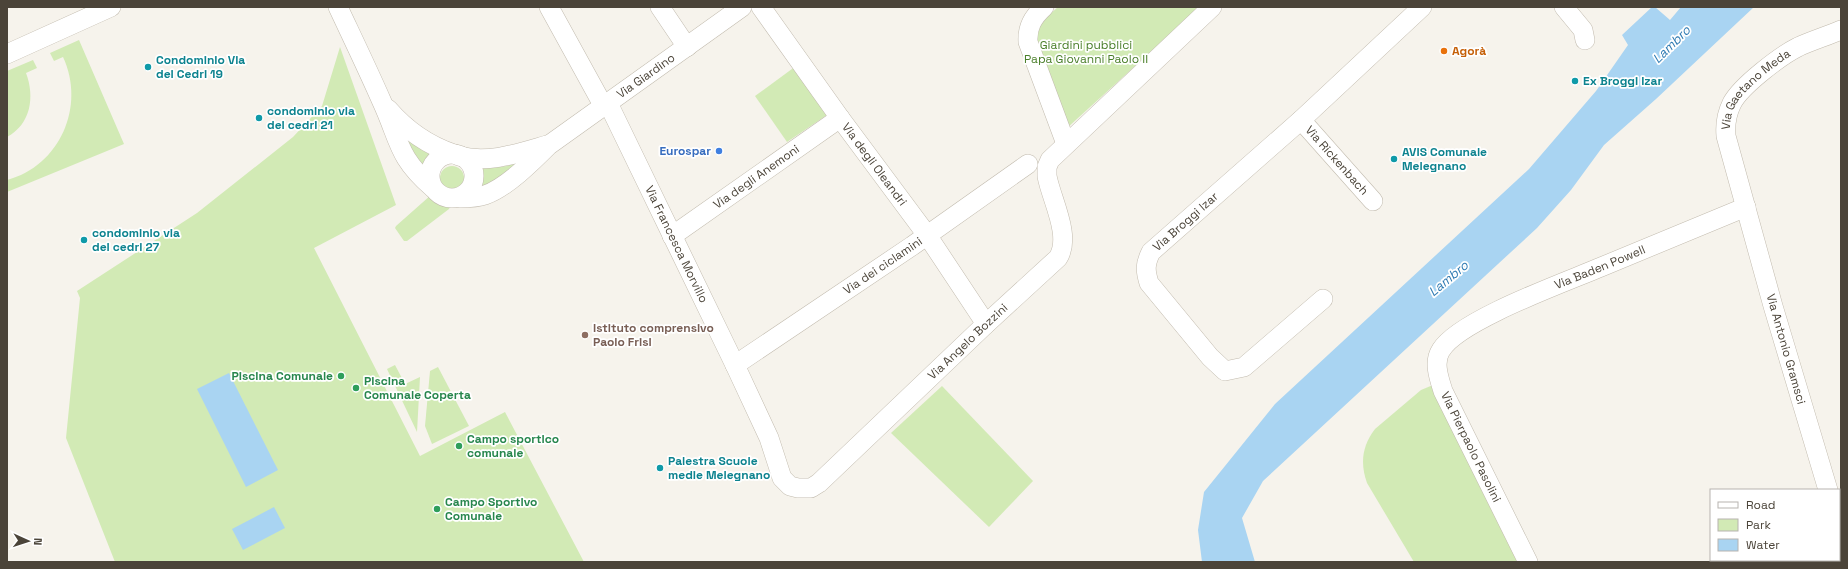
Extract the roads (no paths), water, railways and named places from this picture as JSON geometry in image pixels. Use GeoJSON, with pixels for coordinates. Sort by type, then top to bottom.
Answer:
{"type":"FeatureCollection","features":[{"type":"Feature","properties":{"kind":"street"},"geometry":{"type":"LineString","coordinates":[[7,54],[111,7]]}},
{"type":"Feature","properties":{"kind":"street","name":"Via Giardino"},"geometry":{"type":"LineString","coordinates":[[338,7],[383,104],[404,157],[415,171],[432,188],[444,195],[460,198],[479,197],[490,193],[525,168],[549,145],[742,7]]}},
{"type":"Feature","properties":{"kind":"street","name":"Via Francesca Morvillo"},"geometry":{"type":"LineString","coordinates":[[549,7],[606,105],[672,236],[769,438],[782,478],[790,486],[798,488]]}},
{"type":"Feature","properties":{"kind":"street"},"geometry":{"type":"LineString","coordinates":[[660,7],[687,47]]}},
{"type":"Feature","properties":{"kind":"street","name":"Via degli Oleandri"},"geometry":{"type":"LineString","coordinates":[[761,7],[840,118],[927,235],[986,324]]}},
{"type":"Feature","properties":{"kind":"street"},"geometry":{"type":"LineString","coordinates":[[1044,7],[1031,21],[1028,32],[1028,42],[1066,144],[1212,7]]}},
{"type":"Feature","properties":{"kind":"street","name":"Via Broggi Izar"},"geometry":{"type":"LineString","coordinates":[[1323,299],[1244,367],[1225,371],[1210,357],[1149,283],[1145,270],[1151,252],[1301,120],[1422,7]]}},
{"type":"Feature","properties":{"kind":"street"},"geometry":{"type":"LineString","coordinates":[[1564,7],[1583,30],[1585,40]]}},
{"type":"Feature","properties":{"kind":"street","name":"Via Gaetano Meda"},"geometry":{"type":"LineString","coordinates":[[1746,207],[1726,136],[1727,117],[1732,103],[1747,85],[1784,55],[1799,46],[1841,30]]}},
{"type":"Feature","properties":{"kind":"street","name":"Via Giardino"},"geometry":{"type":"LineString","coordinates":[[383,104],[397,120],[420,139],[439,149],[468,158],[492,158],[549,145]]}},
{"type":"Feature","properties":{"kind":"street","name":"Via degli Anemoni"},"geometry":{"type":"LineString","coordinates":[[672,236],[840,118]]}},
{"type":"Feature","properties":{"kind":"street","name":"Via Rickenbach"},"geometry":{"type":"LineString","coordinates":[[1301,120],[1373,201]]}},
{"type":"Feature","properties":{"kind":"street","name":"Via Angelo Bozzini"},"geometry":{"type":"LineString","coordinates":[[798,488],[811,488],[819,483],[1060,255],[1062,232],[1047,176],[1047,167],[1052,158],[1066,144]]}},
{"type":"Feature","properties":{"kind":"street","name":"Via Giardino"},"geometry":{"type":"LineString","coordinates":[[432,188],[430,174],[435,162],[441,157],[457,155],[469,162],[474,175],[471,189],[460,198]]}},
{"type":"Feature","properties":{"kind":"street","name":"Via dei ciclamini"},"geometry":{"type":"LineString","coordinates":[[735,365],[927,235],[1028,164]]}},
{"type":"Feature","properties":{"kind":"street","name":"Via Baden Powell"},"geometry":{"type":"LineString","coordinates":[[1458,334],[1497,311],[1746,207]]}},
{"type":"Feature","properties":{"kind":"street","name":"Via Antonio Gramsci"},"geometry":{"type":"LineString","coordinates":[[1746,207],[1828,489]]}},
{"type":"Feature","properties":{"kind":"street","name":"Via Pierpaolo Pasolini"},"geometry":{"type":"LineString","coordinates":[[1458,334],[1445,345],[1439,353],[1437,362],[1440,380],[1528,562]]}},
{"type":"Feature","properties":{"kind":"water","name":"Lambro"},"geometry":{"type":"Polygon","coordinates":[[[1652,7],[1655,7],[1670,20],[1681,7],[1754,7],[1656,99],[1604,145],[1571,190],[1537,228],[1263,481],[1242,518],[1255,562],[1202,562],[1198,530],[1204,492],[1275,404],[1529,169],[1596,91],[1628,45],[1622,35],[1652,7]]]}},
{"type":"Feature","properties":{"kind":"water"},"geometry":{"type":"Polygon","coordinates":[[[229,373],[278,470],[246,487],[197,389],[229,373]]]}},
{"type":"Feature","properties":{"kind":"water"},"geometry":{"type":"Polygon","coordinates":[[[274,507],[285,528],[243,550],[232,529],[274,507]]]}},
{"type":"Feature","properties":{"kind":"place","name":"Agorà"},"geometry":{"type":"Point","coordinates":[1444,51]}},
{"type":"Feature","properties":{"kind":"place","name":"Condominio Via dei Cedri 19"},"geometry":{"type":"Point","coordinates":[148,67]}},
{"type":"Feature","properties":{"kind":"place","name":"Ex Broggi Izar"},"geometry":{"type":"Point","coordinates":[1575,81]}},
{"type":"Feature","properties":{"kind":"place","name":"condominio via dei cedri 21"},"geometry":{"type":"Point","coordinates":[259,118]}},
{"type":"Feature","properties":{"kind":"place","name":"Eurospar"},"geometry":{"type":"Point","coordinates":[719,151]}},
{"type":"Feature","properties":{"kind":"place","name":"AVIS Comunale Melegnano"},"geometry":{"type":"Point","coordinates":[1394,159]}},
{"type":"Feature","properties":{"kind":"place","name":"condominio via dei cedri 27"},"geometry":{"type":"Point","coordinates":[84,240]}},
{"type":"Feature","properties":{"kind":"place","name":"Istituto comprensivo Paolo Frisi"},"geometry":{"type":"Point","coordinates":[585,335]}},
{"type":"Feature","properties":{"kind":"place","name":"Piscina Comunale"},"geometry":{"type":"Point","coordinates":[341,376]}},
{"type":"Feature","properties":{"kind":"place","name":"Piscina Comunale Coperta"},"geometry":{"type":"Point","coordinates":[356,388]}},
{"type":"Feature","properties":{"kind":"place","name":"Campo sportico comunale"},"geometry":{"type":"Point","coordinates":[459,446]}},
{"type":"Feature","properties":{"kind":"place","name":"Palestra Scuole medie Melegnano"},"geometry":{"type":"Point","coordinates":[660,468]}},
{"type":"Feature","properties":{"kind":"place","name":"Campo Sportivo Comunale"},"geometry":{"type":"Point","coordinates":[437,509]}},
{"type":"Feature","properties":{"kind":"park label","name":"Giardini pubblici Papa Giovanni Paolo II"},"geometry":{"type":"Point","coordinates":[1086,52]}}]}
